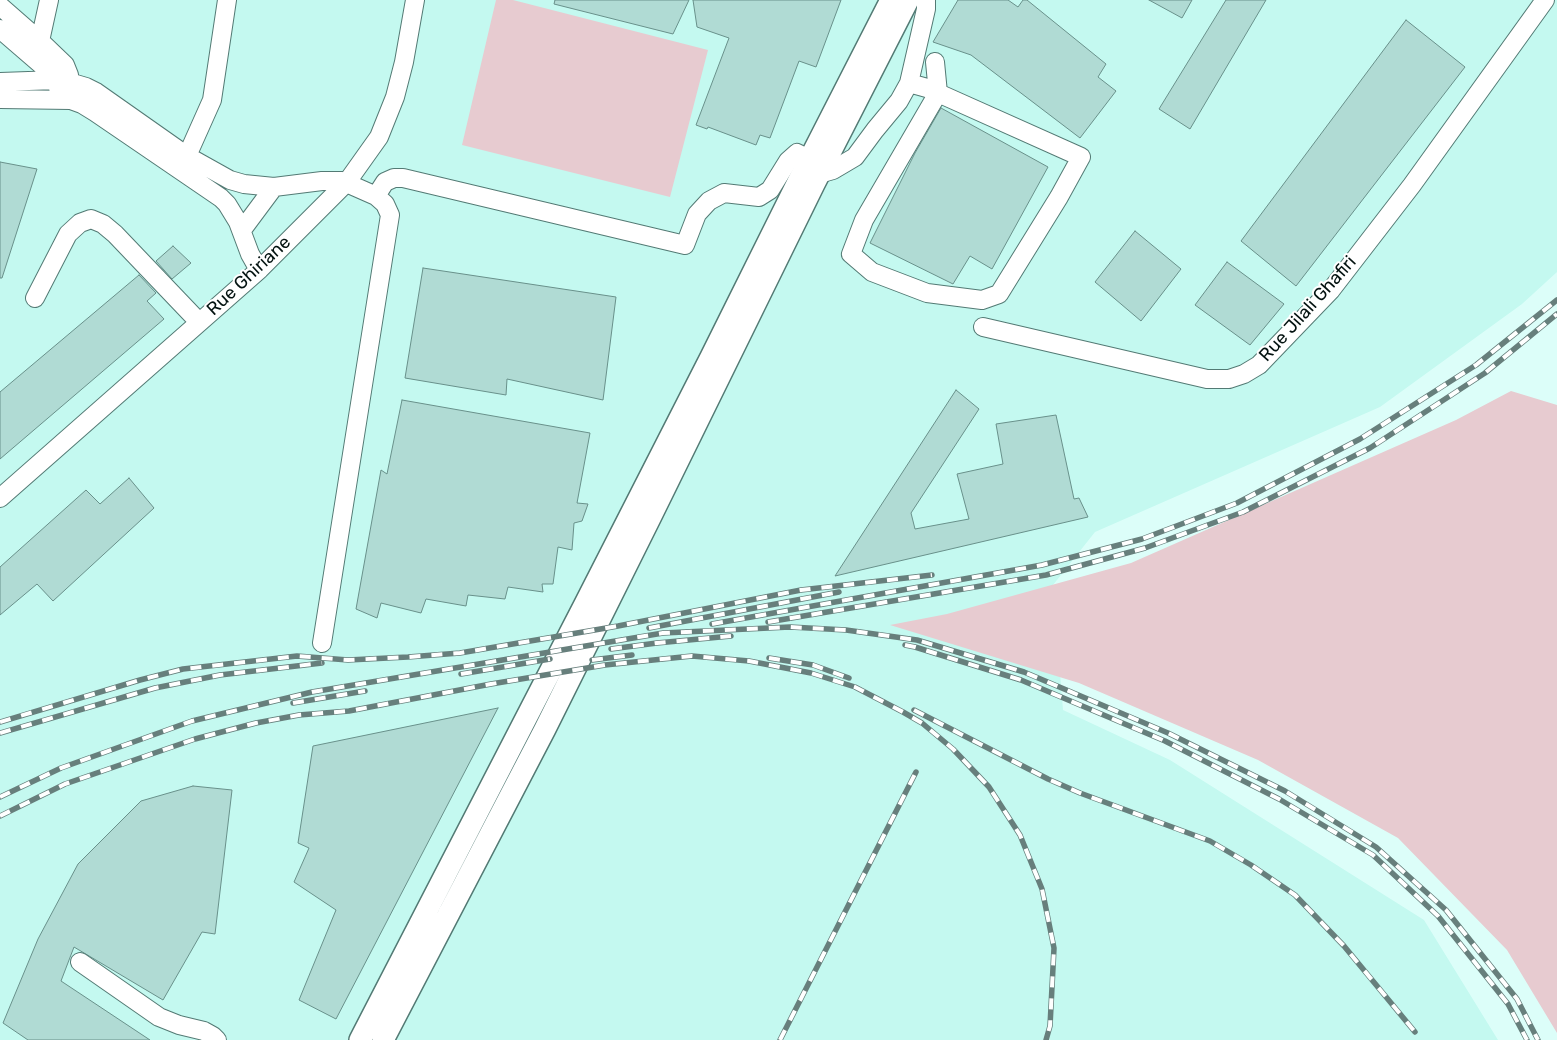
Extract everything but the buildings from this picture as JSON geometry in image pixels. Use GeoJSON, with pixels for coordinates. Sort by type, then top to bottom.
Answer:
{"type":"FeatureCollection","features":[{"type":"Feature","properties":{"kind":"main road"},"geometry":{"type":"LineString","coordinates":[[383,1040],[545,729],[650,518],[891,0]]}},
{"type":"Feature","properties":{"kind":"main road"},"geometry":{"type":"LineString","coordinates":[[360,1040],[711,357],[814,166],[908,0]]}},
{"type":"Feature","properties":{"kind":"street"},"geometry":{"type":"LineString","coordinates":[[40,41],[49,0]]}},
{"type":"Feature","properties":{"kind":"street"},"geometry":{"type":"LineString","coordinates":[[187,156],[212,100],[227,0]]}},
{"type":"Feature","properties":{"kind":"street","name":"Rue Ghiriane"},"geometry":{"type":"LineString","coordinates":[[0,498],[259,270],[347,182],[379,137],[395,97],[404,62],[415,0]]}},
{"type":"Feature","properties":{"kind":"street"},"geometry":{"type":"LineString","coordinates":[[376,196],[385,182],[394,178],[403,178],[685,245],[697,214],[709,200],[724,193],[759,196],[770,190],[788,160],[797,153],[814,166],[833,170],[855,157],[899,101],[909,84],[926,9],[926,0]]}},
{"type":"Feature","properties":{"kind":"street","name":"Rue Jilali Ghafiri"},"geometry":{"type":"LineString","coordinates":[[983,327],[1208,379],[1229,379],[1244,374],[1258,365],[1331,290],[1418,178],[1545,0]]}},
{"type":"Feature","properties":{"kind":"street"},"geometry":{"type":"LineString","coordinates":[[0,6],[65,65],[69,75],[63,81]]}},
{"type":"Feature","properties":{"kind":"street"},"geometry":{"type":"LineString","coordinates":[[0,29],[63,81],[65,100]]}},
{"type":"Feature","properties":{"kind":"street"},"geometry":{"type":"LineString","coordinates":[[909,84],[927,88],[938,93],[1081,156],[999,294],[982,300],[927,293],[872,272],[851,254],[864,220],[938,93],[935,62]]}},
{"type":"Feature","properties":{"kind":"street"},"geometry":{"type":"LineString","coordinates":[[0,82],[63,81],[78,84],[96,92],[187,156],[230,180],[244,184],[274,187],[335,180],[347,182],[376,196],[385,204],[390,215],[322,643]]}},
{"type":"Feature","properties":{"kind":"street"},"geometry":{"type":"LineString","coordinates":[[0,99],[65,100],[82,104],[95,112],[221,198],[233,212],[242,230],[250,254],[259,270]]}},
{"type":"Feature","properties":{"kind":"street"},"geometry":{"type":"LineString","coordinates":[[242,230],[274,187]]}},
{"type":"Feature","properties":{"kind":"street"},"geometry":{"type":"LineString","coordinates":[[35,298],[68,234],[80,223],[91,219],[103,224],[115,234],[199,322]]}},
{"type":"Feature","properties":{"kind":"street"},"geometry":{"type":"LineString","coordinates":[[80,962],[159,1017],[179,1025],[204,1031],[217,1040]]}},
{"type":"Feature","properties":{"kind":"shaded area"},"geometry":{"type":"Polygon","coordinates":[[[0,0],[1557,0],[1557,272],[1522,304],[1380,407],[1095,532],[1053,585],[1063,710],[1170,760],[1424,920],[1498,1040],[0,1040],[0,0]]]}},
{"type":"Feature","properties":{"kind":"shaded area"},"geometry":{"type":"Polygon","coordinates":[[[496,0],[513,0],[708,50],[670,197],[462,145],[496,0]]]}},
{"type":"Feature","properties":{"kind":"shaded area"},"geometry":{"type":"Polygon","coordinates":[[[1511,391],[1557,405],[1557,1033],[1507,950],[1398,838],[1258,760],[1079,683],[890,625],[947,614],[1131,563],[1456,420],[1511,391]]]}},
{"type":"Feature","properties":{"kind":"railway"},"geometry":{"type":"LineString","coordinates":[[712,624],[1042,565],[1142,539],[1237,503],[1360,439],[1476,365],[1557,300]]}},
{"type":"Feature","properties":{"kind":"railway"},"geometry":{"type":"LineString","coordinates":[[768,622],[1046,575],[1145,548],[1243,512],[1370,448],[1485,373],[1557,314]]}},
{"type":"Feature","properties":{"kind":"railway"},"geometry":{"type":"LineString","coordinates":[[0,722],[183,669],[297,656],[348,660],[460,653],[618,626],[801,590],[932,575]]}},
{"type":"Feature","properties":{"kind":"railway"},"geometry":{"type":"LineString","coordinates":[[649,628],[839,592]]}},
{"type":"Feature","properties":{"kind":"railway"},"geometry":{"type":"LineString","coordinates":[[0,797],[61,768],[192,721],[312,692],[663,633],[790,627],[846,630],[917,640],[1024,672],[1168,733],[1285,791],[1376,847],[1446,910],[1517,999],[1538,1040]]}},
{"type":"Feature","properties":{"kind":"railway"},"geometry":{"type":"LineString","coordinates":[[611,649],[731,636]]}},
{"type":"Feature","properties":{"kind":"railway"},"geometry":{"type":"LineString","coordinates":[[905,645],[1021,680],[1165,741],[1279,799],[1373,855],[1438,916],[1508,1004],[1527,1040]]}},
{"type":"Feature","properties":{"kind":"railway"},"geometry":{"type":"LineString","coordinates":[[592,660],[632,655]]}},
{"type":"Feature","properties":{"kind":"railway"},"geometry":{"type":"LineString","coordinates":[[0,816],[65,784],[195,739],[256,723],[299,715],[349,711],[605,665],[692,656],[749,661],[811,673],[855,687],[922,723],[953,749],[989,787],[1020,835],[1042,889],[1054,948],[1050,1026],[1046,1040]]}},
{"type":"Feature","properties":{"kind":"railway"},"geometry":{"type":"LineString","coordinates":[[769,658],[813,665],[849,678]]}},
{"type":"Feature","properties":{"kind":"railway"},"geometry":{"type":"LineString","coordinates":[[461,674],[550,659]]}},
{"type":"Feature","properties":{"kind":"railway"},"geometry":{"type":"LineString","coordinates":[[0,733],[155,688],[220,675],[322,663]]}},
{"type":"Feature","properties":{"kind":"railway"},"geometry":{"type":"LineString","coordinates":[[293,703],[365,691]]}},
{"type":"Feature","properties":{"kind":"railway"},"geometry":{"type":"LineString","coordinates":[[914,710],[1048,779],[1080,793],[1210,841],[1251,865],[1295,895],[1344,946],[1415,1032]]}},
{"type":"Feature","properties":{"kind":"railway"},"geometry":{"type":"LineString","coordinates":[[780,1040],[916,772]]}}]}
